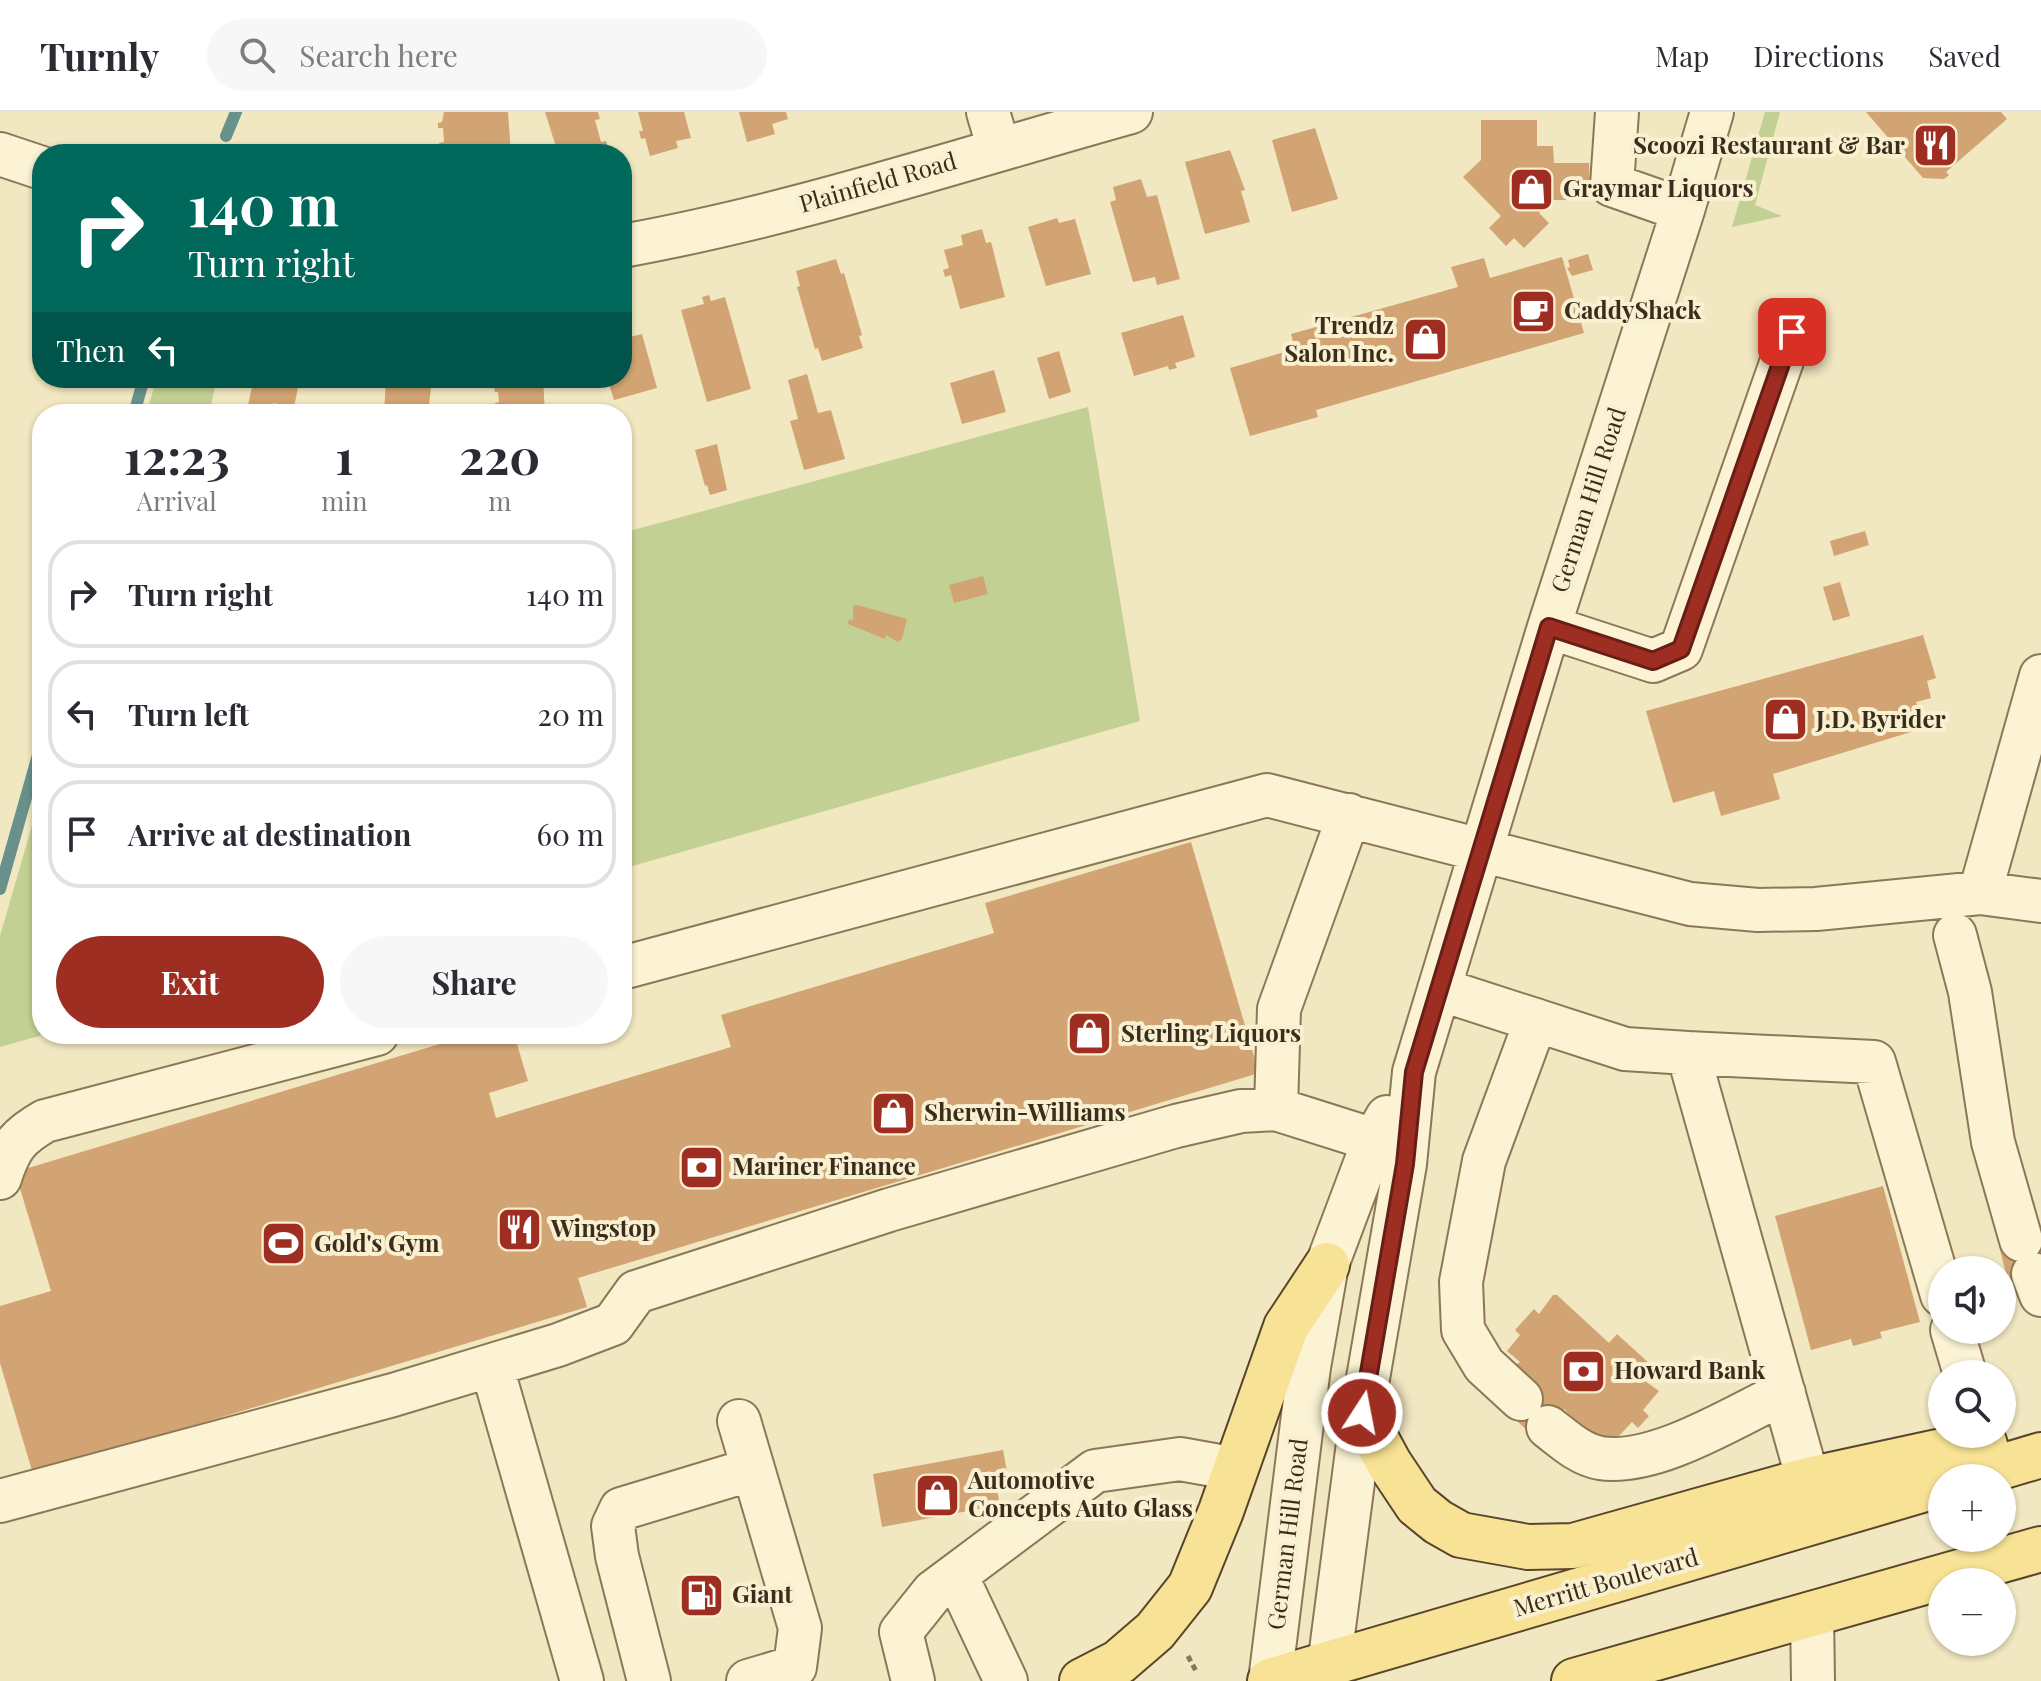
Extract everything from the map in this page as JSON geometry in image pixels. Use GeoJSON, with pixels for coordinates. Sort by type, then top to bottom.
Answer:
{"type":"FeatureCollection","features":[{"type":"Feature","properties":{"kind":"main road"},"geometry":{"type":"LineString","coordinates":[[1082,1681],[1128,1655],[1155,1631],[1190,1587],[1286,1327],[1327,1265]]}},
{"type":"Feature","properties":{"kind":"main road"},"geometry":{"type":"LineString","coordinates":[[1362,1413],[1389,1463],[1417,1505],[1438,1522],[1461,1535],[1528,1547],[1573,1546],[1808,1480],[1980,1456],[2041,1455]]}},
{"type":"Feature","properties":{"kind":"main road","name":"Merritt Boulevard"},"geometry":{"type":"LineString","coordinates":[[1270,1681],[1327,1673],[1928,1488]]}},
{"type":"Feature","properties":{"kind":"main road"},"geometry":{"type":"LineString","coordinates":[[1574,1681],[2041,1549]]}},
{"type":"Feature","properties":{"kind":"main road"},"geometry":{"type":"LineString","coordinates":[[1674,1681],[1812,1613]]}},
{"type":"Feature","properties":{"kind":"street","name":"Plainfield Road"},"geometry":{"type":"LineString","coordinates":[[632,244],[693,233],[866,188],[994,130],[1131,112]]}},
{"type":"Feature","properties":{"kind":"street"},"geometry":{"type":"LineString","coordinates":[[1617,112],[1612,185],[1683,210]]}},
{"type":"Feature","properties":{"kind":"street","name":"German Hill Road"},"geometry":{"type":"LineString","coordinates":[[1327,1673],[1362,1413],[1405,1164],[1414,1072],[1549,627],[1712,112]]}},
{"type":"Feature","properties":{"kind":"street"},"geometry":{"type":"LineString","coordinates":[[0,154],[32,165]]}},
{"type":"Feature","properties":{"kind":"street"},"geometry":{"type":"LineString","coordinates":[[1549,627],[1653,661],[1681,649],[1792,332]]}},
{"type":"Feature","properties":{"kind":"street"},"geometry":{"type":"LineString","coordinates":[[1980,893],[2041,676]]}},
{"type":"Feature","properties":{"kind":"street"},"geometry":{"type":"LineString","coordinates":[[632,965],[1267,795],[1690,904],[1758,910],[1816,909],[1980,893],[2041,901]]}},
{"type":"Feature","properties":{"kind":"street"},"geometry":{"type":"LineString","coordinates":[[1276,1109],[1279,1009],[1349,815]]}},
{"type":"Feature","properties":{"kind":"street"},"geometry":{"type":"LineString","coordinates":[[1955,935],[1970,992],[1993,1142],[2032,1269]]}},
{"type":"Feature","properties":{"kind":"street"},"geometry":{"type":"LineString","coordinates":[[1439,989],[1625,1049],[1874,1062],[1931,1256]]}},
{"type":"Feature","properties":{"kind":"street"},"geometry":{"type":"LineString","coordinates":[[1536,1020],[1484,1161],[1461,1282],[1463,1330],[1484,1365],[1578,1451],[1601,1458],[1641,1455],[1699,1437],[1738,1414],[1784,1393]]}},
{"type":"Feature","properties":{"kind":"street"},"geometry":{"type":"LineString","coordinates":[[0,1178],[8,1153],[23,1133],[45,1121],[339,1044]]}},
{"type":"Feature","properties":{"kind":"street"},"geometry":{"type":"LineString","coordinates":[[1688,1053],[1808,1480]]}},
{"type":"Feature","properties":{"kind":"street","name":"German Hill Road"},"geometry":{"type":"LineString","coordinates":[[1270,1681],[1307,1381],[1327,1265],[1374,1140],[1414,1072]]}},
{"type":"Feature","properties":{"kind":"street"},"geometry":{"type":"LineString","coordinates":[[0,1501],[492,1367],[613,1324],[636,1292],[772,1246],[1176,1126],[1241,1111],[1276,1109],[1374,1140]]}},
{"type":"Feature","properties":{"kind":"street"},"geometry":{"type":"LineString","coordinates":[[492,1367],[582,1681]]}},
{"type":"Feature","properties":{"kind":"street"},"geometry":{"type":"LineString","coordinates":[[739,1421],[800,1628],[795,1667],[748,1681]]}},
{"type":"Feature","properties":{"kind":"street"},"geometry":{"type":"LineString","coordinates":[[913,1681],[901,1632],[933,1592],[1095,1471],[1180,1459],[1236,1469]]}},
{"type":"Feature","properties":{"kind":"street"},"geometry":{"type":"LineString","coordinates":[[649,1681],[617,1556],[613,1526],[621,1509],[753,1469]]}},
{"type":"Feature","properties":{"kind":"street"},"geometry":{"type":"LineString","coordinates":[[956,1575],[1006,1681]]}},
{"type":"Feature","properties":{"kind":"street"},"geometry":{"type":"LineString","coordinates":[[1812,1613],[1813,1681]]}},
{"type":"Feature","properties":{"kind":"green space"},"geometry":{"type":"Polygon","coordinates":[[[1765,112],[1780,112],[1755,205],[1782,216],[1732,227],[1765,112]]]}},
{"type":"Feature","properties":{"kind":"green space"},"geometry":{"type":"Polygon","coordinates":[[[154,388],[215,388],[211,404],[149,404],[154,388]]]}},
{"type":"Feature","properties":{"kind":"green space"},"geometry":{"type":"Polygon","coordinates":[[[1088,407],[1140,721],[632,866],[632,530],[1088,407]]]}},
{"type":"Feature","properties":{"kind":"green space"},"geometry":{"type":"Polygon","coordinates":[[[32,826],[32,1038],[0,1047],[0,936],[32,826]]]}},
{"type":"Feature","properties":{"kind":"building"},"geometry":{"type":"Polygon","coordinates":[[[444,112],[508,112],[510,144],[439,144],[444,142],[443,128],[438,128],[438,123],[442,122],[444,112]]]}},
{"type":"Feature","properties":{"kind":"building"},"geometry":{"type":"Polygon","coordinates":[[[545,112],[598,112],[600,119],[595,120],[601,142],[606,141],[607,144],[555,144],[545,112]]]}},
{"type":"Feature","properties":{"kind":"building"},"geometry":{"type":"Polygon","coordinates":[[[638,112],[684,112],[691,138],[676,141],[678,148],[650,156],[645,138],[641,139],[639,131],[643,131],[638,112]]]}},
{"type":"Feature","properties":{"kind":"building"},"geometry":{"type":"Polygon","coordinates":[[[739,112],[786,112],[788,119],[772,124],[775,134],[747,142],[739,112]]]}},
{"type":"Feature","properties":{"kind":"building","name":"Scoozi Restaurant & Bar"},"geometry":{"type":"Polygon","coordinates":[[[1866,112],[2001,112],[2007,119],[1946,172],[1949,175],[1944,179],[1923,178],[1866,112]]]}},
{"type":"Feature","properties":{"kind":"building","name":"Graymar Liquors"},"geometry":{"type":"Polygon","coordinates":[[[1481,120],[1537,120],[1537,146],[1553,146],[1554,163],[1589,163],[1590,200],[1551,200],[1539,213],[1549,223],[1524,248],[1514,238],[1506,246],[1489,228],[1501,216],[1463,177],[1481,160],[1481,120]]]}},
{"type":"Feature","properties":{"kind":"building"},"geometry":{"type":"Polygon","coordinates":[[[1315,128],[1338,199],[1292,212],[1272,140],[1315,128]]]}},
{"type":"Feature","properties":{"kind":"building"},"geometry":{"type":"Polygon","coordinates":[[[1230,150],[1245,190],[1241,191],[1250,222],[1205,234],[1185,162],[1230,150]]]}},
{"type":"Feature","properties":{"kind":"building"},"geometry":{"type":"Polygon","coordinates":[[[1141,179],[1147,197],[1157,195],[1180,279],[1157,285],[1155,277],[1133,282],[1110,202],[1116,200],[1113,187],[1141,179]]]}},
{"type":"Feature","properties":{"kind":"building"},"geometry":{"type":"Polygon","coordinates":[[[1057,218],[1059,223],[1075,219],[1091,274],[1046,286],[1028,227],[1057,218]]]}},
{"type":"Feature","properties":{"kind":"building"},"geometry":{"type":"Polygon","coordinates":[[[982,229],[986,243],[991,242],[1005,297],[960,309],[951,275],[945,277],[943,270],[949,268],[944,250],[963,245],[961,235],[982,229]]]}},
{"type":"Feature","properties":{"kind":"building"},"geometry":{"type":"Polygon","coordinates":[[[1588,254],[1593,270],[1572,276],[1567,268],[1570,267],[1568,260],[1588,254]]]}},
{"type":"Feature","properties":{"kind":"building"},"geometry":{"type":"Polygon","coordinates":[[[1562,257],[1584,333],[1316,410],[1318,417],[1250,436],[1230,368],[1295,349],[1291,334],[1458,287],[1451,267],[1484,258],[1490,278],[1562,257]]]}},
{"type":"Feature","properties":{"kind":"building"},"geometry":{"type":"Polygon","coordinates":[[[836,259],[841,274],[844,273],[863,348],[822,361],[818,348],[815,349],[797,287],[800,286],[796,271],[836,259]]]}},
{"type":"Feature","properties":{"kind":"building"},"geometry":{"type":"Polygon","coordinates":[[[709,295],[711,301],[725,297],[751,389],[707,402],[681,310],[704,304],[702,297],[709,295]]]}},
{"type":"Feature","properties":{"kind":"building"},"geometry":{"type":"Polygon","coordinates":[[[1183,315],[1195,357],[1175,363],[1177,368],[1169,370],[1168,366],[1134,376],[1121,333],[1183,315]]]}},
{"type":"Feature","properties":{"kind":"building"},"geometry":{"type":"Polygon","coordinates":[[[642,334],[657,388],[614,400],[610,388],[632,388],[632,336],[642,334]]]}},
{"type":"Feature","properties":{"kind":"building"},"geometry":{"type":"Polygon","coordinates":[[[1059,351],[1071,392],[1049,399],[1037,358],[1059,351]]]}},
{"type":"Feature","properties":{"kind":"building"},"geometry":{"type":"Polygon","coordinates":[[[994,370],[1006,412],[962,424],[950,383],[994,370]]]}},
{"type":"Feature","properties":{"kind":"building"},"geometry":{"type":"Polygon","coordinates":[[[807,374],[818,413],[831,410],[845,459],[804,470],[790,421],[798,419],[788,380],[807,374]]]}},
{"type":"Feature","properties":{"kind":"building"},"geometry":{"type":"Polygon","coordinates":[[[252,388],[298,388],[295,404],[248,404],[252,388]]]}},
{"type":"Feature","properties":{"kind":"building"},"geometry":{"type":"Polygon","coordinates":[[[385,388],[431,388],[429,404],[385,404],[385,388]]]}},
{"type":"Feature","properties":{"kind":"building"},"geometry":{"type":"Polygon","coordinates":[[[494,388],[544,388],[544,404],[495,404],[499,402],[498,392],[494,388]]]}},
{"type":"Feature","properties":{"kind":"building"},"geometry":{"type":"Polygon","coordinates":[[[717,444],[727,490],[710,495],[695,450],[717,444]]]}},
{"type":"Feature","properties":{"kind":"building"},"geometry":{"type":"Polygon","coordinates":[[[1865,531],[1869,545],[1834,556],[1830,541],[1865,531]]]}},
{"type":"Feature","properties":{"kind":"building"},"geometry":{"type":"Polygon","coordinates":[[[983,576],[988,594],[954,603],[949,585],[983,576]]]}},
{"type":"Feature","properties":{"kind":"building"},"geometry":{"type":"Polygon","coordinates":[[[1840,582],[1850,616],[1833,621],[1823,587],[1840,582]]]}},
{"type":"Feature","properties":{"kind":"building"},"geometry":{"type":"Polygon","coordinates":[[[853,606],[907,619],[902,639],[898,642],[886,635],[885,639],[848,624],[849,619],[853,620],[853,606]]]}},
{"type":"Feature","properties":{"kind":"building","name":"J.D. Byrider"},"geometry":{"type":"Polygon","coordinates":[[[1923,635],[1936,678],[1927,681],[1931,698],[1916,702],[1924,728],[1773,774],[1780,799],[1721,816],[1714,791],[1673,803],[1646,711],[1923,635]]]}},
{"type":"Feature","properties":{"kind":"building"},"geometry":{"type":"Polygon","coordinates":[[[1191,842],[1259,1073],[578,1278],[587,1307],[33,1474],[0,1363],[0,1306],[51,1291],[15,1172],[440,1044],[517,1044],[528,1081],[489,1093],[496,1118],[731,1047],[721,1015],[994,933],[985,903],[1191,842]]]}},
{"type":"Feature","properties":{"kind":"building"},"geometry":{"type":"Polygon","coordinates":[[[1883,1186],[1920,1322],[1880,1332],[1882,1338],[1853,1346],[1851,1339],[1811,1350],[1775,1216],[1883,1186]]]}},
{"type":"Feature","properties":{"kind":"building"},"geometry":{"type":"Polygon","coordinates":[[[2041,1234],[2041,1271],[2016,1279],[2016,1256],[2002,1256],[1999,1246],[2041,1234]]]}},
{"type":"Feature","properties":{"kind":"building","name":"Howard Bank"},"geometry":{"type":"Polygon","coordinates":[[[1553,1295],[1557,1295],[1609,1343],[1617,1334],[1650,1364],[1638,1376],[1659,1391],[1643,1410],[1649,1416],[1638,1428],[1632,1422],[1606,1450],[1564,1409],[1537,1439],[1508,1413],[1536,1382],[1516,1365],[1520,1362],[1507,1351],[1520,1335],[1515,1330],[1534,1309],[1539,1314],[1553,1295]]]}},
{"type":"Feature","properties":{"kind":"building","name":"Automotive Concepts Auto Glass"},"geometry":{"type":"Polygon","coordinates":[[[1003,1450],[1009,1482],[996,1485],[1000,1505],[882,1527],[873,1474],[1003,1450]]]}},
{"type":"Feature","properties":{"kind":"waterway"},"geometry":{"type":"LineString","coordinates":[[226,136],[236,112]]}},
{"type":"Feature","properties":{"kind":"waterway"},"geometry":{"type":"LineString","coordinates":[[137,404],[141,388]]}},
{"type":"Feature","properties":{"kind":"waterway"},"geometry":{"type":"LineString","coordinates":[[0,889],[32,776]]}},
{"type":"Feature","properties":{"kind":"place","name":"Scoozi Restaurant & Bar"},"geometry":{"type":"Point","coordinates":[1936,146]}},
{"type":"Feature","properties":{"kind":"place","name":"Graymar Liquors"},"geometry":{"type":"Point","coordinates":[1532,189]}},
{"type":"Feature","properties":{"kind":"place","name":"CaddyShack"},"geometry":{"type":"Point","coordinates":[1533,311]}},
{"type":"Feature","properties":{"kind":"place","name":"Trendz Salon Inc."},"geometry":{"type":"Point","coordinates":[1425,340]}},
{"type":"Feature","properties":{"kind":"place","name":"J.D. Byrider"},"geometry":{"type":"Point","coordinates":[1785,720]}},
{"type":"Feature","properties":{"kind":"place","name":"Sterling Liquors"},"geometry":{"type":"Point","coordinates":[1090,1034]}},
{"type":"Feature","properties":{"kind":"place","name":"Sherwin-Williams"},"geometry":{"type":"Point","coordinates":[893,1113]}},
{"type":"Feature","properties":{"kind":"place","name":"Mariner Finance"},"geometry":{"type":"Point","coordinates":[701,1167]}},
{"type":"Feature","properties":{"kind":"place","name":"Wingstop"},"geometry":{"type":"Point","coordinates":[520,1229]}},
{"type":"Feature","properties":{"kind":"place","name":"Gold's Gym"},"geometry":{"type":"Point","coordinates":[283,1244]}},
{"type":"Feature","properties":{"kind":"place","name":"Howard Bank"},"geometry":{"type":"Point","coordinates":[1583,1371]}},
{"type":"Feature","properties":{"kind":"place","name":"Automotive Concepts Auto Glass"},"geometry":{"type":"Point","coordinates":[937,1495]}},
{"type":"Feature","properties":{"kind":"place","name":"Giant"},"geometry":{"type":"Point","coordinates":[701,1595]}},
{"type":"Feature","properties":{"kind":"route"},"geometry":{"type":"LineString","coordinates":[[1362,1413],[1405,1164],[1414,1072],[1549,627],[1653,661],[1681,649],[1792,332]]}}]}
